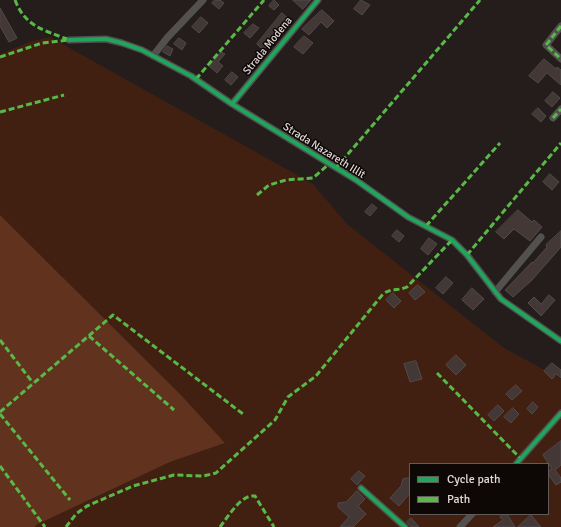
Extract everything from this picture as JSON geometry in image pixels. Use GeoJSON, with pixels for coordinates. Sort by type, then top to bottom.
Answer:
{"type":"FeatureCollection","features":[{"type":"Feature","properties":{"kind":"street"},"geometry":{"type":"LineString","coordinates":[[153,56],[167,38],[202,0]]}},
{"type":"Feature","properties":{"kind":"street","name":"Strada Modena"},"geometry":{"type":"LineString","coordinates":[[232,104],[318,0]]}},
{"type":"Feature","properties":{"kind":"street"},"geometry":{"type":"LineString","coordinates":[[561,26],[546,46],[561,59]]}},
{"type":"Feature","properties":{"kind":"street","name":"Strada Nazareth Illit"},"geometry":{"type":"LineString","coordinates":[[69,40],[106,39],[122,43],[153,56],[191,76],[232,104],[356,180],[408,217],[452,240],[467,255],[495,292],[515,310],[561,341]]}},
{"type":"Feature","properties":{"kind":"street"},"geometry":{"type":"LineString","coordinates":[[553,118],[561,109]]}},
{"type":"Feature","properties":{"kind":"street"},"geometry":{"type":"LineString","coordinates":[[495,292],[541,237]]}},
{"type":"Feature","properties":{"kind":"street"},"geometry":{"type":"LineString","coordinates":[[517,463],[561,413]]}},
{"type":"Feature","properties":{"kind":"street"},"geometry":{"type":"LineString","coordinates":[[361,488],[405,527]]}},
{"type":"Feature","properties":{"kind":"street"},"geometry":{"type":"LineString","coordinates":[[460,527],[471,515]]}},
{"type":"Feature","properties":{"kind":"shaded area"},"geometry":{"type":"Polygon","coordinates":[[[50,37],[313,184],[347,224],[504,348],[561,379],[561,527],[35,527],[36,525],[170,462],[225,443],[181,395],[0,215],[0,54],[32,41],[50,37]]]}},
{"type":"Feature","properties":{"kind":"shaded area"},"geometry":{"type":"Polygon","coordinates":[[[0,215],[181,395],[225,443],[170,462],[36,525],[35,527],[0,527],[0,215]]]}},
{"type":"Feature","properties":{"kind":"building"},"geometry":{"type":"Polygon","coordinates":[[[215,0],[220,0],[224,3],[219,9],[212,3],[215,0]]]}},
{"type":"Feature","properties":{"kind":"building"},"geometry":{"type":"Polygon","coordinates":[[[274,0],[279,5],[274,10],[269,6],[274,0]]]}},
{"type":"Feature","properties":{"kind":"building"},"geometry":{"type":"Polygon","coordinates":[[[293,0],[311,0],[303,9],[293,0]]]}},
{"type":"Feature","properties":{"kind":"building"},"geometry":{"type":"Polygon","coordinates":[[[361,0],[370,5],[362,15],[354,9],[361,0]]]}},
{"type":"Feature","properties":{"kind":"building"},"geometry":{"type":"Polygon","coordinates":[[[0,8],[17,38],[9,42],[0,26],[0,8]]]}},
{"type":"Feature","properties":{"kind":"building"},"geometry":{"type":"Polygon","coordinates":[[[322,10],[334,21],[327,28],[321,22],[309,35],[302,29],[322,10]]]}},
{"type":"Feature","properties":{"kind":"building"},"geometry":{"type":"Polygon","coordinates":[[[282,13],[290,20],[263,50],[257,44],[282,13]]]}},
{"type":"Feature","properties":{"kind":"building"},"geometry":{"type":"Polygon","coordinates":[[[201,17],[208,23],[199,33],[192,27],[201,17]]]}},
{"type":"Feature","properties":{"kind":"building"},"geometry":{"type":"Polygon","coordinates":[[[253,24],[259,28],[250,38],[244,33],[253,24]]]}},
{"type":"Feature","properties":{"kind":"building"},"geometry":{"type":"Polygon","coordinates":[[[304,36],[313,43],[303,54],[294,47],[304,36]]]}},
{"type":"Feature","properties":{"kind":"building"},"geometry":{"type":"Polygon","coordinates":[[[179,38],[186,43],[182,50],[174,44],[179,38]]]}},
{"type":"Feature","properties":{"kind":"building"},"geometry":{"type":"Polygon","coordinates":[[[167,46],[173,49],[170,56],[163,52],[167,46]]]}},
{"type":"Feature","properties":{"kind":"building"},"geometry":{"type":"Polygon","coordinates":[[[221,52],[225,54],[218,62],[223,66],[217,73],[209,66],[221,52]]]}},
{"type":"Feature","properties":{"kind":"building"},"geometry":{"type":"Polygon","coordinates":[[[544,59],[556,69],[557,67],[561,70],[561,85],[547,73],[538,83],[529,76],[544,59]]]}},
{"type":"Feature","properties":{"kind":"building"},"geometry":{"type":"Polygon","coordinates":[[[232,72],[238,77],[231,85],[225,80],[232,72]]]}},
{"type":"Feature","properties":{"kind":"building"},"geometry":{"type":"Polygon","coordinates":[[[553,92],[560,98],[552,107],[545,101],[553,92]]]}},
{"type":"Feature","properties":{"kind":"building"},"geometry":{"type":"Polygon","coordinates":[[[538,108],[546,116],[541,122],[532,114],[538,108]]]}},
{"type":"Feature","properties":{"kind":"building"},"geometry":{"type":"Polygon","coordinates":[[[550,174],[559,182],[552,190],[543,182],[550,174]]]}},
{"type":"Feature","properties":{"kind":"building"},"geometry":{"type":"Polygon","coordinates":[[[372,204],[377,208],[370,216],[365,212],[372,204]]]}},
{"type":"Feature","properties":{"kind":"building"},"geometry":{"type":"Polygon","coordinates":[[[518,210],[532,222],[534,220],[542,227],[530,241],[514,229],[504,239],[496,232],[518,210]]]}},
{"type":"Feature","properties":{"kind":"building"},"geometry":{"type":"Polygon","coordinates":[[[397,230],[404,236],[399,242],[392,236],[397,230]]]}},
{"type":"Feature","properties":{"kind":"building"},"geometry":{"type":"Polygon","coordinates":[[[561,231],[561,247],[532,280],[513,297],[505,290],[532,262],[533,263],[547,247],[546,245],[561,231]]]}},
{"type":"Feature","properties":{"kind":"building"},"geometry":{"type":"Polygon","coordinates":[[[429,238],[437,244],[428,255],[421,249],[429,238]]]}},
{"type":"Feature","properties":{"kind":"building"},"geometry":{"type":"Polygon","coordinates":[[[446,277],[453,283],[443,294],[436,288],[446,277]]]}},
{"type":"Feature","properties":{"kind":"building"},"geometry":{"type":"Polygon","coordinates":[[[418,285],[425,292],[415,300],[409,293],[418,285]]]}},
{"type":"Feature","properties":{"kind":"building"},"geometry":{"type":"Polygon","coordinates":[[[472,288],[484,299],[473,310],[462,300],[472,288]]]}},
{"type":"Feature","properties":{"kind":"building"},"geometry":{"type":"Polygon","coordinates":[[[393,293],[401,301],[394,308],[386,300],[393,293]]]}},
{"type":"Feature","properties":{"kind":"building"},"geometry":{"type":"Polygon","coordinates":[[[549,295],[555,300],[541,316],[528,303],[534,297],[541,304],[549,295]]]}},
{"type":"Feature","properties":{"kind":"building"},"geometry":{"type":"Polygon","coordinates":[[[456,355],[466,365],[456,375],[446,365],[456,355]]]}},
{"type":"Feature","properties":{"kind":"building"},"geometry":{"type":"Polygon","coordinates":[[[416,361],[422,379],[410,382],[404,364],[416,361]]]}},
{"type":"Feature","properties":{"kind":"building"},"geometry":{"type":"Polygon","coordinates":[[[552,363],[561,370],[561,378],[556,374],[552,379],[544,371],[552,363]]]}},
{"type":"Feature","properties":{"kind":"building"},"geometry":{"type":"Polygon","coordinates":[[[516,385],[522,391],[512,400],[506,394],[516,385]]]}},
{"type":"Feature","properties":{"kind":"building"},"geometry":{"type":"Polygon","coordinates":[[[533,402],[538,407],[532,414],[527,409],[533,402]]]}},
{"type":"Feature","properties":{"kind":"building"},"geometry":{"type":"Polygon","coordinates":[[[498,405],[504,411],[494,421],[488,415],[498,405]]]}},
{"type":"Feature","properties":{"kind":"building"},"geometry":{"type":"Polygon","coordinates":[[[513,408],[519,414],[511,423],[504,417],[513,408]]]}},
{"type":"Feature","properties":{"kind":"building"},"geometry":{"type":"Polygon","coordinates":[[[561,441],[561,465],[555,470],[561,478],[561,482],[556,485],[549,475],[549,470],[552,469],[543,455],[561,441]]]}},
{"type":"Feature","properties":{"kind":"building"},"geometry":{"type":"Polygon","coordinates":[[[359,471],[365,476],[357,485],[351,479],[359,471]]]}},
{"type":"Feature","properties":{"kind":"building"},"geometry":{"type":"Polygon","coordinates":[[[409,478],[409,494],[399,506],[390,498],[401,486],[403,479],[409,478]]]}},
{"type":"Feature","properties":{"kind":"building"},"geometry":{"type":"Polygon","coordinates":[[[357,491],[365,499],[358,506],[366,514],[353,527],[340,527],[349,517],[338,507],[338,503],[346,502],[357,491]]]}},
{"type":"Feature","properties":{"kind":"building"},"geometry":{"type":"Polygon","coordinates":[[[503,515],[508,515],[515,527],[493,527],[503,520],[500,517],[503,515]]]}},
{"type":"Feature","properties":{"kind":"building"},"geometry":{"type":"Polygon","coordinates":[[[531,515],[541,527],[518,527],[531,515]]]}},
{"type":"Feature","properties":{"kind":"building"},"geometry":{"type":"Polygon","coordinates":[[[411,518],[419,527],[411,527],[409,525],[407,522],[411,518]]]}},
{"type":"Feature","properties":{"kind":"marked path"},"geometry":{"type":"LineString","coordinates":[[15,0],[24,16],[36,26],[67,39]]}},
{"type":"Feature","properties":{"kind":"marked path"},"geometry":{"type":"LineString","coordinates":[[196,79],[264,0]]}},
{"type":"Feature","properties":{"kind":"marked path"},"geometry":{"type":"LineString","coordinates":[[336,168],[480,0]]}},
{"type":"Feature","properties":{"kind":"marked path"},"geometry":{"type":"LineString","coordinates":[[561,26],[546,45],[561,59]]}},
{"type":"Feature","properties":{"kind":"marked path"},"geometry":{"type":"LineString","coordinates":[[0,57],[42,43],[69,40]]}},
{"type":"Feature","properties":{"kind":"marked path"},"geometry":{"type":"LineString","coordinates":[[0,112],[64,95]]}},
{"type":"Feature","properties":{"kind":"marked path"},"geometry":{"type":"LineString","coordinates":[[553,118],[561,109]]}},
{"type":"Feature","properties":{"kind":"marked path"},"geometry":{"type":"LineString","coordinates":[[426,226],[500,143]]}},
{"type":"Feature","properties":{"kind":"marked path"},"geometry":{"type":"LineString","coordinates":[[467,255],[561,143]]}},
{"type":"Feature","properties":{"kind":"marked path"},"geometry":{"type":"LineString","coordinates":[[257,195],[269,185],[286,180],[313,178],[329,164]]}},
{"type":"Feature","properties":{"kind":"marked path"},"geometry":{"type":"LineString","coordinates":[[66,527],[76,514],[87,506],[133,486],[174,475],[203,476],[216,473],[275,420],[288,397],[316,376],[383,294],[407,287],[452,240]]}},
{"type":"Feature","properties":{"kind":"marked path"},"geometry":{"type":"LineString","coordinates":[[0,412],[113,315],[243,414]]}},
{"type":"Feature","properties":{"kind":"marked path"},"geometry":{"type":"LineString","coordinates":[[89,336],[174,410]]}},
{"type":"Feature","properties":{"kind":"marked path"},"geometry":{"type":"LineString","coordinates":[[0,340],[33,383]]}},
{"type":"Feature","properties":{"kind":"marked path"},"geometry":{"type":"LineString","coordinates":[[437,373],[521,459]]}},
{"type":"Feature","properties":{"kind":"marked path"},"geometry":{"type":"LineString","coordinates":[[0,414],[70,500]]}},
{"type":"Feature","properties":{"kind":"marked path"},"geometry":{"type":"LineString","coordinates":[[0,466],[45,527]]}},
{"type":"Feature","properties":{"kind":"marked path"},"geometry":{"type":"LineString","coordinates":[[220,527],[240,502],[250,496],[255,496],[274,527]]}},
{"type":"Feature","properties":{"kind":"cycle path"},"geometry":{"type":"LineString","coordinates":[[232,104],[318,0]]}},
{"type":"Feature","properties":{"kind":"cycle path"},"geometry":{"type":"LineString","coordinates":[[69,40],[106,39],[122,43],[142,50],[191,76],[232,104],[356,180],[408,217],[452,240],[467,255],[501,299],[561,341]]}},
{"type":"Feature","properties":{"kind":"cycle path"},"geometry":{"type":"LineString","coordinates":[[517,463],[561,413]]}},
{"type":"Feature","properties":{"kind":"cycle path"},"geometry":{"type":"LineString","coordinates":[[361,488],[405,527]]}}]}
